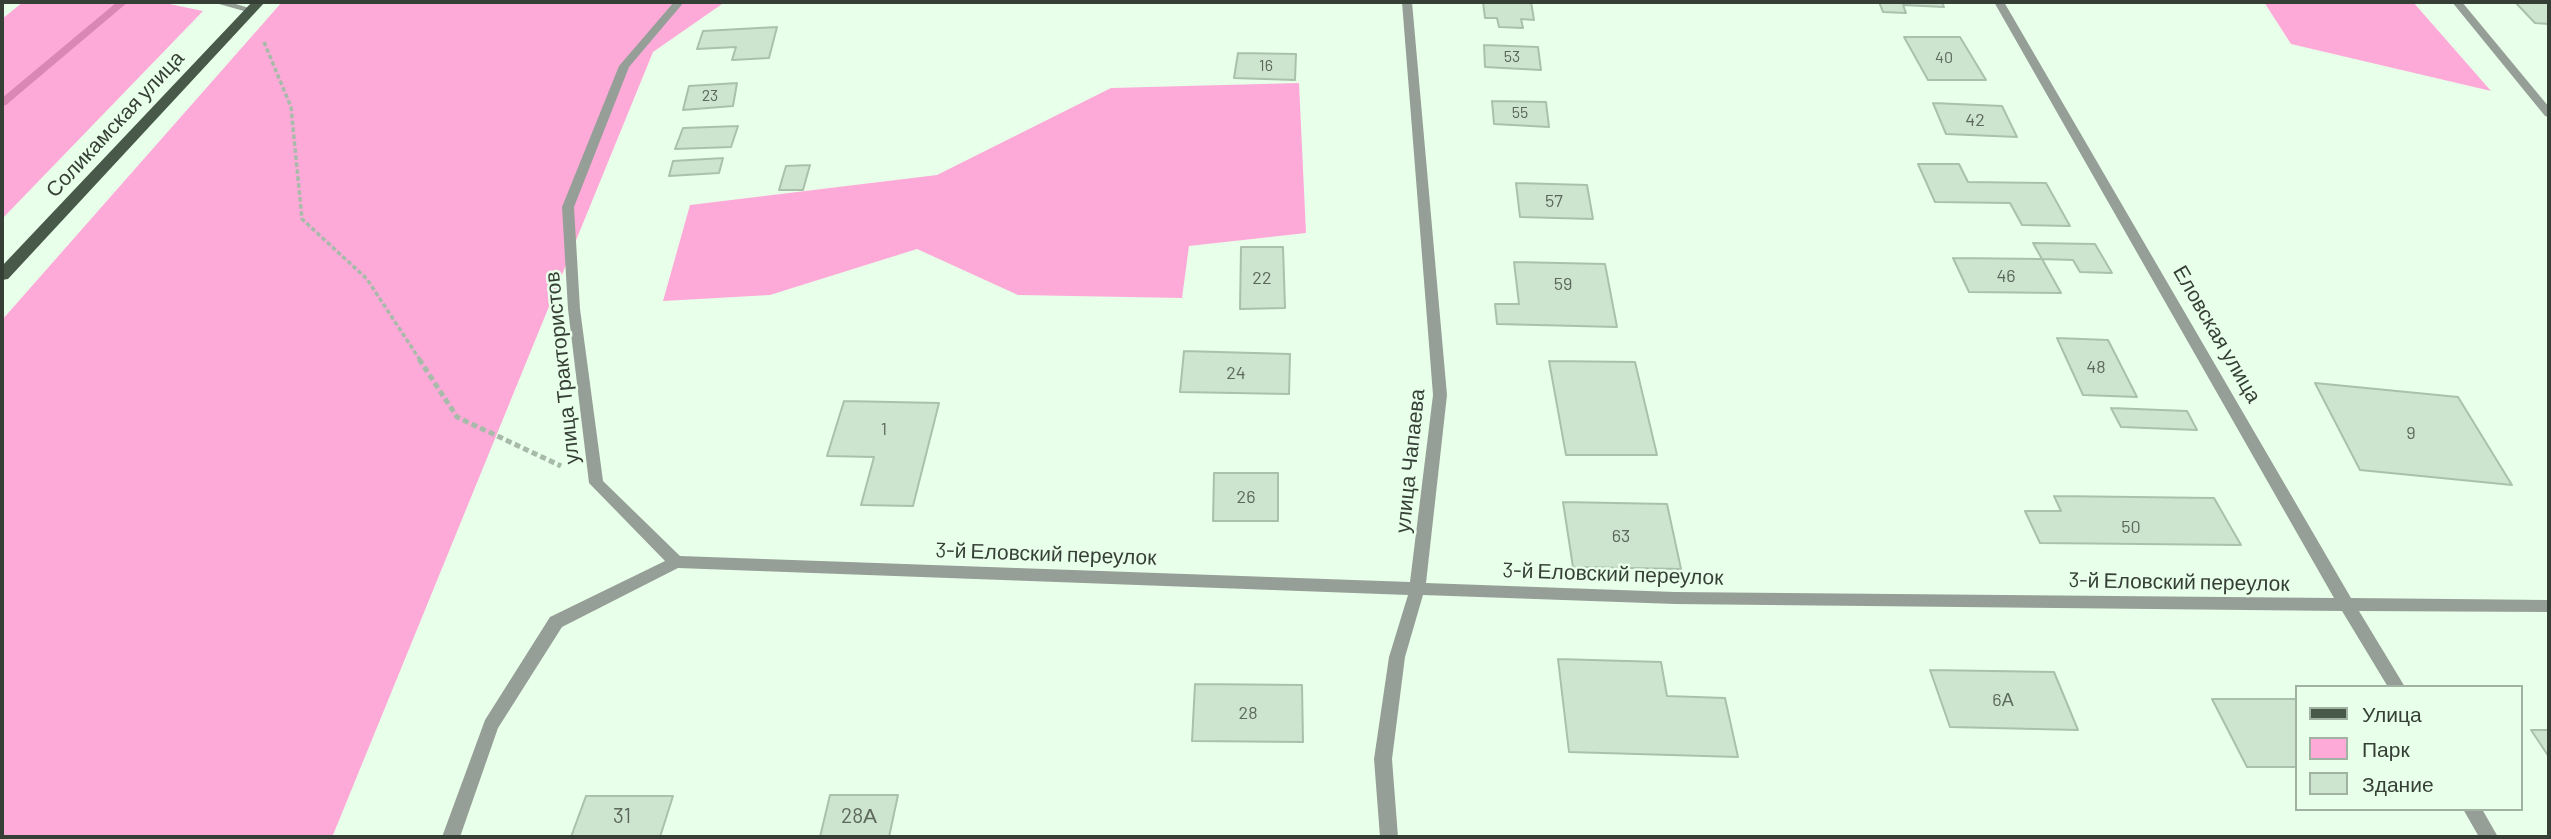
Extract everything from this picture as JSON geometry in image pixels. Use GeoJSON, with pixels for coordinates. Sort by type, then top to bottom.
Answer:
{"type":"FeatureCollection","features":[{"type":"Feature","properties":{"kind":"main road","name":"Соликамская улица"},"geometry":{"type":"LineString","coordinates":[[2,275],[255,6]]}},
{"type":"Feature","properties":{"kind":"street"},"geometry":{"type":"LineString","coordinates":[[217,2],[255,6]]}},
{"type":"Feature","properties":{"kind":"street","name":"улица Трактористов"},"geometry":{"type":"LineString","coordinates":[[676,562],[596,483],[574,309],[568,207],[624,66],[679,2]]}},
{"type":"Feature","properties":{"kind":"street","name":"улица Чапаева"},"geometry":{"type":"LineString","coordinates":[[1389,837],[1382,760],[1397,657],[1417,589],[1440,395],[1407,2]]}},
{"type":"Feature","properties":{"kind":"street","name":"Еловская улица"},"geometry":{"type":"LineString","coordinates":[[1999,2],[2346,604],[2396,685]]}},
{"type":"Feature","properties":{"kind":"street"},"geometry":{"type":"LineString","coordinates":[[2457,2],[2549,114]]}},
{"type":"Feature","properties":{"kind":"street"},"geometry":{"type":"LineString","coordinates":[[451,837],[491,725],[556,622],[676,562]]}},
{"type":"Feature","properties":{"kind":"street","name":"3-й Еловский переулок"},"geometry":{"type":"LineString","coordinates":[[676,562],[1675,598],[2549,606]]}},
{"type":"Feature","properties":{"kind":"street"},"geometry":{"type":"LineString","coordinates":[[2473,811],[2489,837]]}},
{"type":"Feature","properties":{"kind":"path"},"geometry":{"type":"LineString","coordinates":[[255,6],[291,107],[302,219],[367,279],[457,416],[596,483]]}},
{"type":"Feature","properties":{"kind":"green space"},"geometry":{"type":"Polygon","coordinates":[[[23,2],[160,2],[203,11],[2,219],[2,19],[23,2]]]}},
{"type":"Feature","properties":{"kind":"green space"},"geometry":{"type":"Polygon","coordinates":[[[282,2],[725,2],[653,52],[333,835],[2,837],[2,320],[282,2]]]}},
{"type":"Feature","properties":{"kind":"green space"},"geometry":{"type":"Polygon","coordinates":[[[2264,2],[2413,2],[2491,91],[2291,44],[2264,2]]]}},
{"type":"Feature","properties":{"kind":"green space"},"geometry":{"type":"Polygon","coordinates":[[[1299,83],[1306,233],[1189,246],[1182,298],[1018,295],[917,249],[770,295],[663,301],[690,205],[937,175],[1111,88],[1299,83]]]}},
{"type":"Feature","properties":{"kind":"building"},"geometry":{"type":"Polygon","coordinates":[[[1483,2],[1531,2],[1534,20],[1521,19],[1523,28],[1499,27],[1497,18],[1485,18],[1483,2]]]}},
{"type":"Feature","properties":{"kind":"building"},"geometry":{"type":"Polygon","coordinates":[[[1879,2],[1942,2],[1944,7],[1903,5],[1906,13],[1883,12],[1879,2]]]}},
{"type":"Feature","properties":{"kind":"building"},"geometry":{"type":"Polygon","coordinates":[[[2515,2],[2549,2],[2549,24],[2535,23],[2515,2]]]}},
{"type":"Feature","properties":{"kind":"building"},"geometry":{"type":"Polygon","coordinates":[[[777,27],[769,58],[732,60],[736,47],[697,49],[703,31],[777,27]]]}},
{"type":"Feature","properties":{"kind":"building"},"geometry":{"type":"Polygon","coordinates":[[[1904,37],[1960,37],[1986,80],[1928,80],[1904,37]]]}},
{"type":"Feature","properties":{"kind":"building"},"geometry":{"type":"Polygon","coordinates":[[[1484,45],[1538,47],[1541,70],[1485,67],[1484,45]]]}},
{"type":"Feature","properties":{"kind":"building"},"geometry":{"type":"Polygon","coordinates":[[[1238,53],[1296,54],[1295,80],[1234,78],[1238,53]]]}},
{"type":"Feature","properties":{"kind":"building"},"geometry":{"type":"Polygon","coordinates":[[[737,83],[733,106],[683,110],[689,86],[737,83]]]}},
{"type":"Feature","properties":{"kind":"building"},"geometry":{"type":"Polygon","coordinates":[[[1492,101],[1546,102],[1549,127],[1494,124],[1492,101]]]}},
{"type":"Feature","properties":{"kind":"building"},"geometry":{"type":"Polygon","coordinates":[[[1933,103],[2002,106],[2017,137],[1946,134],[1933,103]]]}},
{"type":"Feature","properties":{"kind":"building"},"geometry":{"type":"Polygon","coordinates":[[[738,126],[731,147],[675,149],[683,128],[738,126]]]}},
{"type":"Feature","properties":{"kind":"building"},"geometry":{"type":"Polygon","coordinates":[[[723,158],[719,173],[669,176],[673,161],[723,158]]]}},
{"type":"Feature","properties":{"kind":"building"},"geometry":{"type":"Polygon","coordinates":[[[1918,164],[1959,164],[1968,182],[2046,183],[2070,226],[2022,225],[2010,203],[1935,202],[1918,164]]]}},
{"type":"Feature","properties":{"kind":"building"},"geometry":{"type":"Polygon","coordinates":[[[810,165],[803,190],[779,190],[786,166],[810,165]]]}},
{"type":"Feature","properties":{"kind":"building"},"geometry":{"type":"Polygon","coordinates":[[[1516,183],[1587,185],[1593,219],[1520,217],[1516,183]]]}},
{"type":"Feature","properties":{"kind":"building"},"geometry":{"type":"Polygon","coordinates":[[[2033,243],[2095,244],[2112,273],[2080,272],[2073,260],[2042,259],[2033,243]]]}},
{"type":"Feature","properties":{"kind":"building"},"geometry":{"type":"Polygon","coordinates":[[[1241,247],[1283,247],[1285,308],[1240,309],[1241,247]]]}},
{"type":"Feature","properties":{"kind":"building"},"geometry":{"type":"Polygon","coordinates":[[[1953,258],[2042,259],[2061,293],[1969,292],[1953,258]]]}},
{"type":"Feature","properties":{"kind":"building"},"geometry":{"type":"Polygon","coordinates":[[[1514,262],[1605,264],[1617,327],[1497,324],[1495,304],[1519,304],[1514,262]]]}},
{"type":"Feature","properties":{"kind":"building"},"geometry":{"type":"Polygon","coordinates":[[[2057,338],[2108,340],[2137,397],[2083,395],[2057,338]]]}},
{"type":"Feature","properties":{"kind":"building"},"geometry":{"type":"Polygon","coordinates":[[[1184,351],[1290,354],[1289,394],[1180,392],[1184,351]]]}},
{"type":"Feature","properties":{"kind":"building"},"geometry":{"type":"Polygon","coordinates":[[[1549,361],[1635,362],[1657,455],[1566,455],[1549,361]]]}},
{"type":"Feature","properties":{"kind":"building"},"geometry":{"type":"Polygon","coordinates":[[[2315,383],[2458,397],[2512,485],[2360,470],[2315,383]]]}},
{"type":"Feature","properties":{"kind":"building"},"geometry":{"type":"Polygon","coordinates":[[[844,401],[939,403],[913,506],[861,505],[874,457],[827,456],[844,401]]]}},
{"type":"Feature","properties":{"kind":"building"},"geometry":{"type":"Polygon","coordinates":[[[2111,408],[2187,411],[2197,430],[2121,427],[2111,408]]]}},
{"type":"Feature","properties":{"kind":"building"},"geometry":{"type":"Polygon","coordinates":[[[1214,473],[1278,473],[1278,521],[1213,521],[1214,473]]]}},
{"type":"Feature","properties":{"kind":"building"},"geometry":{"type":"Polygon","coordinates":[[[2054,496],[2214,498],[2241,545],[2040,543],[2025,511],[2061,511],[2054,496]]]}},
{"type":"Feature","properties":{"kind":"building"},"geometry":{"type":"Polygon","coordinates":[[[1563,502],[1667,504],[1681,569],[1573,567],[1563,502]]]}},
{"type":"Feature","properties":{"kind":"building"},"geometry":{"type":"Polygon","coordinates":[[[1558,659],[1661,662],[1667,696],[1725,698],[1738,757],[1569,752],[1558,659]]]}},
{"type":"Feature","properties":{"kind":"building"},"geometry":{"type":"Polygon","coordinates":[[[1930,670],[2054,672],[2078,730],[1950,727],[1930,670]]]}},
{"type":"Feature","properties":{"kind":"building"},"geometry":{"type":"Polygon","coordinates":[[[1195,684],[1302,685],[1303,742],[1192,741],[1195,684]]]}},
{"type":"Feature","properties":{"kind":"building"},"geometry":{"type":"Polygon","coordinates":[[[2212,699],[2296,699],[2296,767],[2247,767],[2212,699]]]}},
{"type":"Feature","properties":{"kind":"building"},"geometry":{"type":"Polygon","coordinates":[[[2531,730],[2549,730],[2549,757],[2531,730]]]}},
{"type":"Feature","properties":{"kind":"building"},"geometry":{"type":"Polygon","coordinates":[[[830,795],[898,795],[889,837],[820,837],[830,795]]]}},
{"type":"Feature","properties":{"kind":"building"},"geometry":{"type":"Polygon","coordinates":[[[586,796],[673,796],[660,837],[571,837],[586,796]]]}},
{"type":"Feature","properties":{"kind":"waterway"},"geometry":{"type":"LineString","coordinates":[[2,103],[123,2]]}}]}
